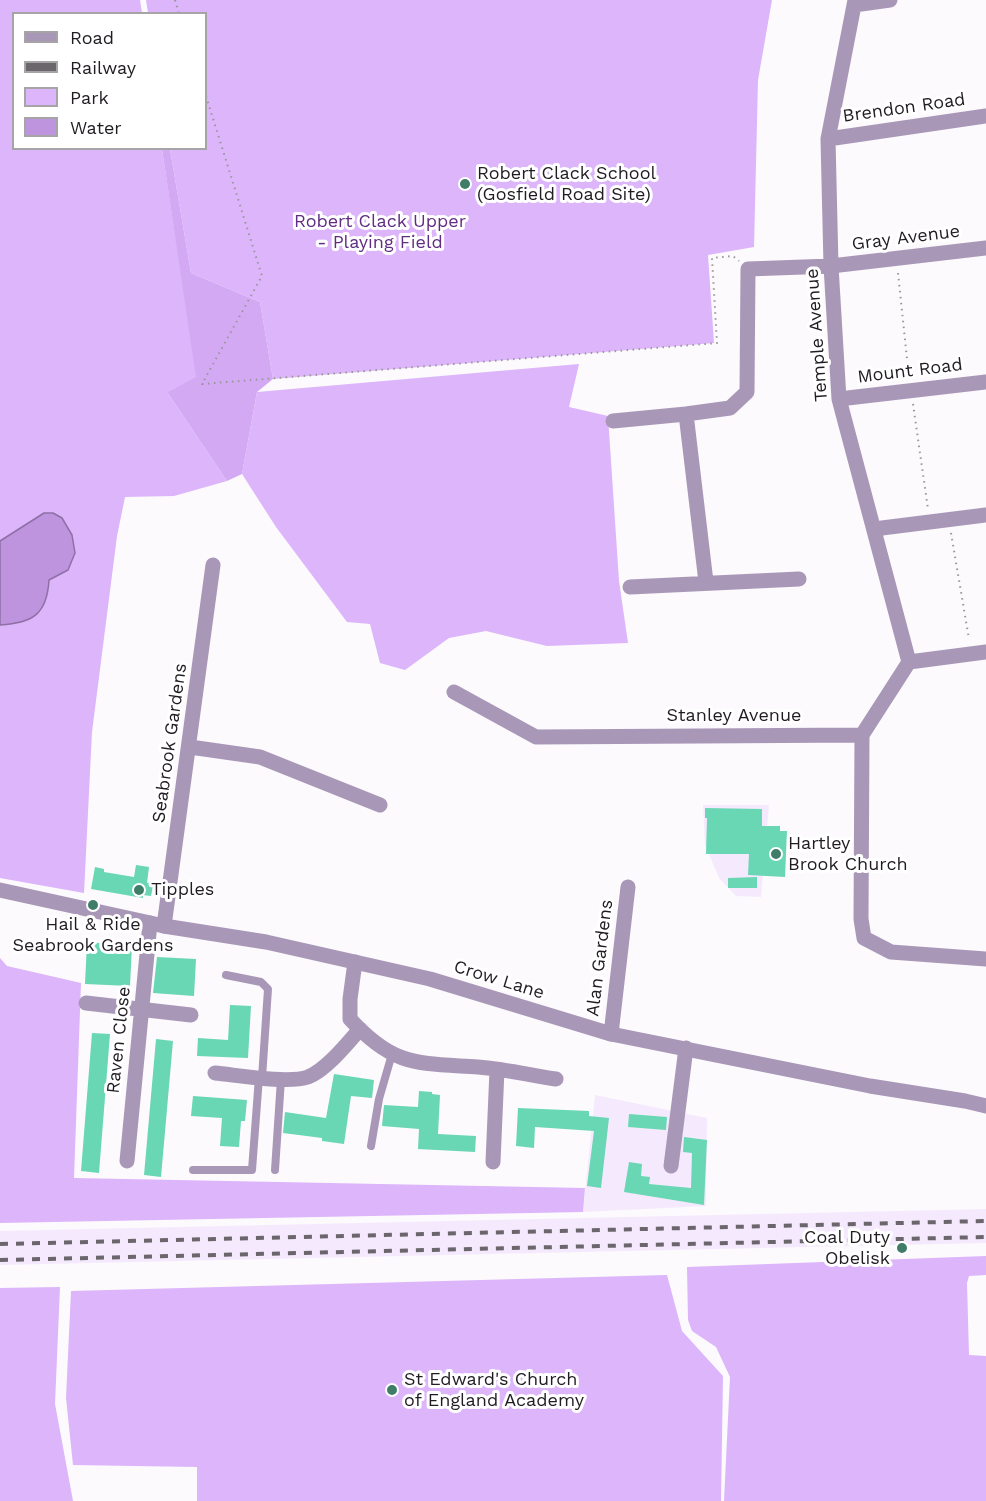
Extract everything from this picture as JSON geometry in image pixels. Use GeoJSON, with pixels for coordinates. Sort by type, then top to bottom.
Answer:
{"type":"FeatureCollection","features":[{"type":"Feature","properties":{"kind":"street"},"geometry":{"type":"LineString","coordinates":[[854,2],[890,0]]}},
{"type":"Feature","properties":{"kind":"street","name":"Temple Avenue"},"geometry":{"type":"LineString","coordinates":[[854,2],[828,139],[831,266],[839,399],[909,662]]}},
{"type":"Feature","properties":{"kind":"street","name":"Brendon Road"},"geometry":{"type":"LineString","coordinates":[[828,139],[986,116]]}},
{"type":"Feature","properties":{"kind":"street","name":"Gray Avenue"},"geometry":{"type":"LineString","coordinates":[[748,269],[831,266],[986,248]]}},
{"type":"Feature","properties":{"kind":"street"},"geometry":{"type":"LineString","coordinates":[[613,421],[730,408],[747,392],[748,269]]}},
{"type":"Feature","properties":{"kind":"street","name":"Mount Road"},"geometry":{"type":"LineString","coordinates":[[839,399],[986,382]]}},
{"type":"Feature","properties":{"kind":"street"},"geometry":{"type":"LineString","coordinates":[[686,414],[705,582]]}},
{"type":"Feature","properties":{"kind":"street"},"geometry":{"type":"LineString","coordinates":[[874,529],[986,515]]}},
{"type":"Feature","properties":{"kind":"street","name":"Seabrook Gardens"},"geometry":{"type":"LineString","coordinates":[[157,924],[190,747],[213,565]]}},
{"type":"Feature","properties":{"kind":"street"},"geometry":{"type":"LineString","coordinates":[[630,587],[799,579]]}},
{"type":"Feature","properties":{"kind":"street"},"geometry":{"type":"LineString","coordinates":[[979,653],[909,662],[862,735],[861,919],[864,938],[891,952],[986,959]]}},
{"type":"Feature","properties":{"kind":"street","name":"Stanley Avenue"},"geometry":{"type":"LineString","coordinates":[[453,692],[536,737],[862,735]]}},
{"type":"Feature","properties":{"kind":"street"},"geometry":{"type":"LineString","coordinates":[[190,747],[260,757],[380,805]]}},
{"type":"Feature","properties":{"kind":"street","name":"Alan Gardens"},"geometry":{"type":"LineString","coordinates":[[611,1034],[628,887]]}},
{"type":"Feature","properties":{"kind":"street","name":"Crow Lane"},"geometry":{"type":"LineString","coordinates":[[0,890],[157,924],[266,942],[430,979],[611,1034],[870,1086],[986,1106]]}},
{"type":"Feature","properties":{"kind":"street","name":"Raven Close"},"geometry":{"type":"LineString","coordinates":[[127,1161],[142,1011],[157,924]]}},
{"type":"Feature","properties":{"kind":"street"},"geometry":{"type":"LineString","coordinates":[[355,962],[350,1019],[371,1041],[392,1054],[406,1060],[556,1079]]}},
{"type":"Feature","properties":{"kind":"street"},"geometry":{"type":"LineString","coordinates":[[86,1003],[191,1015]]}},
{"type":"Feature","properties":{"kind":"street"},"geometry":{"type":"LineString","coordinates":[[215,1073],[281,1079],[308,1077],[334,1059],[360,1029]]}},
{"type":"Feature","properties":{"kind":"street"},"geometry":{"type":"LineString","coordinates":[[670,1166],[686,1048]]}},
{"type":"Feature","properties":{"kind":"street"},"geometry":{"type":"LineString","coordinates":[[493,1162],[497,1070]]}},
{"type":"Feature","properties":{"kind":"lane"},"geometry":{"type":"LineString","coordinates":[[193,1170],[252,1170],[268,989],[261,982],[225,975]]}},
{"type":"Feature","properties":{"kind":"lane"},"geometry":{"type":"LineString","coordinates":[[371,1146],[379,1099],[392,1054]]}},
{"type":"Feature","properties":{"kind":"lane"},"geometry":{"type":"LineString","coordinates":[[276,1170],[281,1079]]}},
{"type":"Feature","properties":{"kind":"path"},"geometry":{"type":"LineString","coordinates":[[207,99],[262,276],[202,384],[717,343],[712,258],[733,256],[748,269]]}},
{"type":"Feature","properties":{"kind":"path"},"geometry":{"type":"LineString","coordinates":[[896,259],[911,391],[930,522]]}},
{"type":"Feature","properties":{"kind":"path"},"geometry":{"type":"LineString","coordinates":[[949,519],[979,653]]}},
{"type":"Feature","properties":{"kind":"shaded area"},"geometry":{"type":"Polygon","coordinates":[[[162,150],[170,150],[191,273],[260,302],[273,379],[257,392],[242,474],[227,481],[167,392],[196,377],[162,150]]]}},
{"type":"Feature","properties":{"kind":"shaded area"},"geometry":{"type":"Polygon","coordinates":[[[703,805],[769,805],[761,897],[736,896],[719,878],[705,845],[703,805]]]}},
{"type":"Feature","properties":{"kind":"shaded area"},"geometry":{"type":"Polygon","coordinates":[[[595,1095],[707,1118],[706,1206],[583,1212],[595,1095]]]}},
{"type":"Feature","properties":{"kind":"shaded area"},"geometry":{"type":"Polygon","coordinates":[[[986,1209],[986,1243],[0,1265],[0,1231],[986,1209]]]}},
{"type":"Feature","properties":{"kind":"green space"},"geometry":{"type":"Polygon","coordinates":[[[0,0],[140,0],[142,12],[12,12],[12,150],[162,150],[197,377],[167,392],[227,481],[174,496],[125,497],[117,536],[92,732],[84,893],[0,878],[0,0]]]}},
{"type":"Feature","properties":{"kind":"green space","name":"Robert Clack Upper - Playing Field"},"geometry":{"type":"Polygon","coordinates":[[[146,0],[772,0],[758,80],[754,247],[708,255],[714,343],[273,379],[260,302],[191,273],[170,150],[207,150],[207,12],[148,12],[146,0]]]}},
{"type":"Feature","properties":{"kind":"green space"},"geometry":{"type":"Polygon","coordinates":[[[579,364],[569,407],[608,416],[619,581],[628,643],[547,646],[486,631],[449,638],[405,670],[380,663],[370,624],[347,622],[276,527],[242,474],[257,392],[579,364]]]}},
{"type":"Feature","properties":{"kind":"green space"},"geometry":{"type":"Polygon","coordinates":[[[0,958],[7,966],[81,983],[74,1178],[585,1188],[583,1212],[0,1223],[0,958]]]}},
{"type":"Feature","properties":{"kind":"green space"},"geometry":{"type":"Polygon","coordinates":[[[986,1256],[986,1275],[969,1276],[967,1283],[969,1355],[986,1356],[986,1501],[724,1501],[730,1377],[716,1347],[692,1331],[688,1320],[687,1267],[986,1256]]]}},
{"type":"Feature","properties":{"kind":"green space","name":"St Edward's Church of England Academy"},"geometry":{"type":"Polygon","coordinates":[[[667,1275],[682,1331],[723,1376],[721,1501],[197,1501],[197,1467],[73,1465],[66,1398],[71,1291],[667,1275]]]}},
{"type":"Feature","properties":{"kind":"green space"},"geometry":{"type":"Polygon","coordinates":[[[60,1287],[55,1404],[73,1501],[0,1501],[0,1288],[60,1287]]]}},
{"type":"Feature","properties":{"kind":"water"},"geometry":{"type":"Polygon","coordinates":[[[44,513],[53,513],[62,518],[72,535],[75,553],[68,570],[49,580],[45,602],[36,615],[21,622],[0,625],[0,541],[44,513]]]}},
{"type":"Feature","properties":{"kind":"building"},"geometry":{"type":"Polygon","coordinates":[[[705,808],[762,809],[762,826],[780,826],[780,831],[787,831],[785,877],[748,875],[749,854],[706,854],[705,808]]]}},
{"type":"Feature","properties":{"kind":"building"},"geometry":{"type":"Polygon","coordinates":[[[136,865],[149,867],[147,883],[154,881],[151,896],[143,895],[143,898],[91,889],[95,867],[104,869],[104,872],[134,877],[136,865]]]}},
{"type":"Feature","properties":{"kind":"building"},"geometry":{"type":"Polygon","coordinates":[[[757,877],[757,888],[728,888],[728,878],[757,877]]]}},
{"type":"Feature","properties":{"kind":"building"},"geometry":{"type":"Polygon","coordinates":[[[87,942],[132,945],[130,986],[85,984],[87,942]]]}},
{"type":"Feature","properties":{"kind":"building"},"geometry":{"type":"Polygon","coordinates":[[[157,957],[196,959],[194,996],[153,993],[157,957]]]}},
{"type":"Feature","properties":{"kind":"building"},"geometry":{"type":"Polygon","coordinates":[[[230,1005],[251,1006],[248,1058],[197,1056],[198,1038],[228,1040],[230,1005]]]}},
{"type":"Feature","properties":{"kind":"building"},"geometry":{"type":"Polygon","coordinates":[[[92,1033],[110,1034],[99,1173],[81,1171],[92,1033]]]}},
{"type":"Feature","properties":{"kind":"building"},"geometry":{"type":"Polygon","coordinates":[[[156,1039],[173,1041],[161,1177],[144,1175],[156,1039]]]}},
{"type":"Feature","properties":{"kind":"building"},"geometry":{"type":"Polygon","coordinates":[[[334,1074],[374,1080],[372,1098],[351,1096],[344,1144],[322,1141],[322,1138],[283,1133],[285,1112],[326,1118],[334,1074]]]}},
{"type":"Feature","properties":{"kind":"building"},"geometry":{"type":"Polygon","coordinates":[[[419,1091],[440,1095],[438,1134],[476,1136],[475,1152],[418,1149],[419,1129],[382,1126],[384,1105],[418,1107],[419,1091]]]}},
{"type":"Feature","properties":{"kind":"building"},"geometry":{"type":"Polygon","coordinates":[[[193,1096],[247,1100],[245,1121],[241,1121],[239,1147],[220,1146],[222,1118],[191,1116],[193,1096]]]}},
{"type":"Feature","properties":{"kind":"building"},"geometry":{"type":"Polygon","coordinates":[[[518,1108],[589,1111],[589,1116],[609,1118],[601,1188],[587,1186],[594,1131],[535,1127],[534,1148],[516,1146],[518,1108]]]}},
{"type":"Feature","properties":{"kind":"building"},"geometry":{"type":"Polygon","coordinates":[[[629,1114],[667,1117],[666,1130],[628,1127],[629,1114]]]}},
{"type":"Feature","properties":{"kind":"building"},"geometry":{"type":"Polygon","coordinates":[[[684,1137],[707,1140],[704,1205],[624,1192],[629,1162],[642,1164],[641,1176],[650,1177],[649,1184],[691,1188],[692,1153],[683,1152],[684,1137]]]}},
{"type":"Feature","properties":{"kind":"railway"},"geometry":{"type":"LineString","coordinates":[[0,1244],[986,1221]]}},
{"type":"Feature","properties":{"kind":"railway"},"geometry":{"type":"LineString","coordinates":[[0,1260],[986,1237]]}},
{"type":"Feature","properties":{"kind":"place","name":"Robert Clack School (Gosfield Road Site)"},"geometry":{"type":"Point","coordinates":[465,184]}},
{"type":"Feature","properties":{"kind":"place","name":"Hartley Brook Church"},"geometry":{"type":"Point","coordinates":[776,854]}},
{"type":"Feature","properties":{"kind":"place","name":"Tipples"},"geometry":{"type":"Point","coordinates":[139,890]}},
{"type":"Feature","properties":{"kind":"place","name":"Hail & Ride Seabrook Gardens"},"geometry":{"type":"Point","coordinates":[93,905]}},
{"type":"Feature","properties":{"kind":"place","name":"Coal Duty Obelisk"},"geometry":{"type":"Point","coordinates":[902,1248]}},
{"type":"Feature","properties":{"kind":"place","name":"St Edward's Church of England Academy"},"geometry":{"type":"Point","coordinates":[392,1390]}}]}
